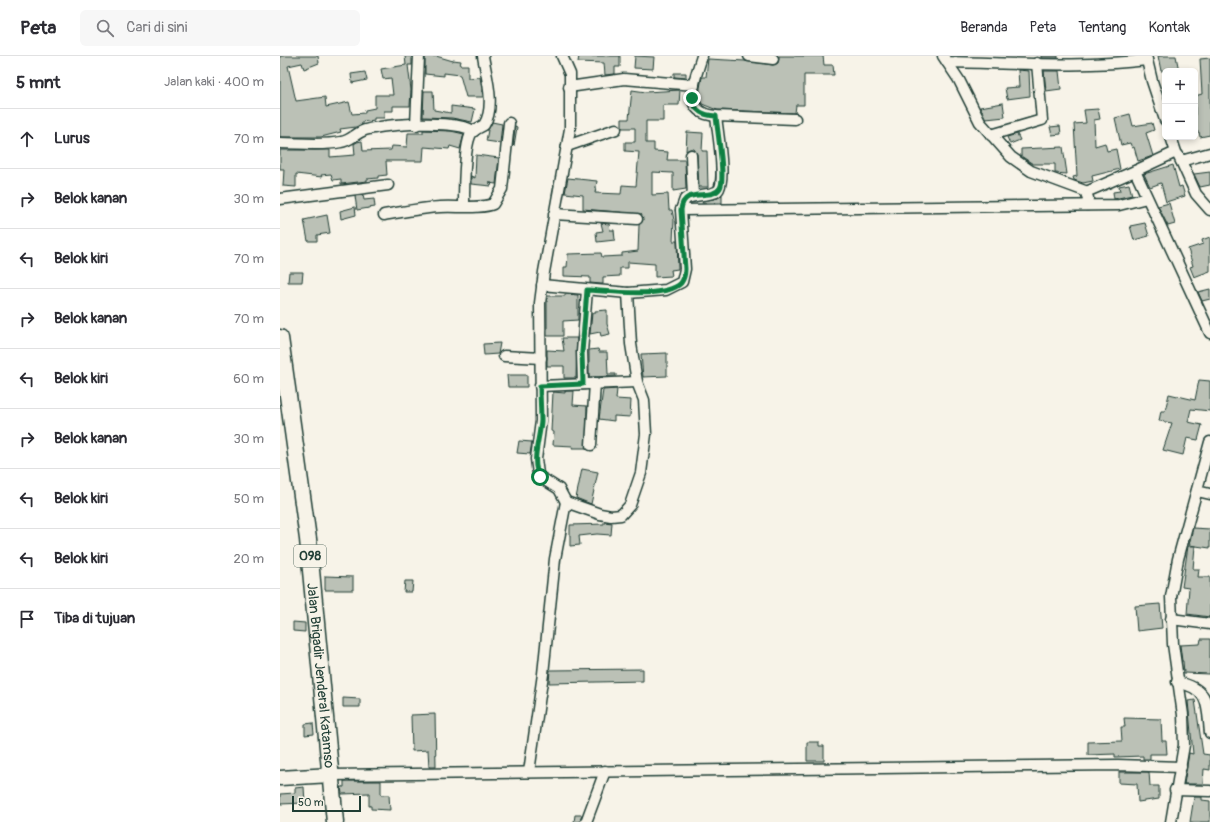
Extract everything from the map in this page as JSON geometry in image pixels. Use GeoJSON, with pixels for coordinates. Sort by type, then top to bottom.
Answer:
{"type":"FeatureCollection","features":[{"type":"Feature","properties":{"kind":"main road","name":"Jalan Brigadir Jenderal Katamso"},"geometry":{"type":"LineString","coordinates":[[280,338],[308,539],[331,775]]}},
{"type":"Feature","properties":{"kind":"main road"},"geometry":{"type":"LineString","coordinates":[[280,778],[331,775]]}},
{"type":"Feature","properties":{"kind":"main road","name":"098"},"geometry":{"type":"LineString","coordinates":[[331,775],[335,822]]}},
{"type":"Feature","properties":{"kind":"street"},"geometry":{"type":"LineString","coordinates":[[416,125],[419,56]]}},
{"type":"Feature","properties":{"kind":"street"},"geometry":{"type":"LineString","coordinates":[[464,206],[464,180],[469,137],[474,130],[484,125],[488,115],[489,86],[483,56]]}},
{"type":"Feature","properties":{"kind":"street"},"geometry":{"type":"LineString","coordinates":[[562,56],[570,74],[570,129],[542,285],[540,310],[541,421],[536,460],[538,474],[540,477],[558,488],[566,502],[586,510],[611,516],[621,514],[628,508],[640,473],[646,434],[644,400],[637,382],[631,344],[628,293]]}},
{"type":"Feature","properties":{"kind":"street"},"geometry":{"type":"LineString","coordinates":[[702,56],[692,98],[695,107],[703,114],[716,116],[796,119]]}},
{"type":"Feature","properties":{"kind":"street"},"geometry":{"type":"LineString","coordinates":[[749,56],[773,59]]}},
{"type":"Feature","properties":{"kind":"street"},"geometry":{"type":"LineString","coordinates":[[945,59],[1085,65],[1146,58],[1162,110]]}},
{"type":"Feature","properties":{"kind":"street"},"geometry":{"type":"LineString","coordinates":[[945,59],[959,80],[975,114],[998,145],[1020,165],[1031,171],[1086,192],[1088,198],[1087,205]]}},
{"type":"Feature","properties":{"kind":"street"},"geometry":{"type":"LineString","coordinates":[[991,135],[1042,120],[1037,63]]}},
{"type":"Feature","properties":{"kind":"street"},"geometry":{"type":"LineString","coordinates":[[569,87],[624,79],[694,85]]}},
{"type":"Feature","properties":{"kind":"street"},"geometry":{"type":"LineString","coordinates":[[542,285],[628,293],[666,290],[682,282],[685,269],[681,210],[684,200],[693,196],[717,192],[721,186],[722,176],[716,116]]}},
{"type":"Feature","properties":{"kind":"street"},"geometry":{"type":"LineString","coordinates":[[384,216],[425,208],[488,206],[496,200],[502,189],[509,123]]}},
{"type":"Feature","properties":{"kind":"street"},"geometry":{"type":"LineString","coordinates":[[280,143],[323,144],[342,142],[364,130],[416,125],[451,124],[464,126],[474,130]]}},
{"type":"Feature","properties":{"kind":"street"},"geometry":{"type":"LineString","coordinates":[[567,146],[616,129]]}},
{"type":"Feature","properties":{"kind":"street"},"geometry":{"type":"LineString","coordinates":[[1172,140],[1196,194],[1210,210]]}},
{"type":"Feature","properties":{"kind":"street"},"geometry":{"type":"LineString","coordinates":[[1086,192],[1135,170],[1178,156],[1210,153]]}},
{"type":"Feature","properties":{"kind":"street"},"geometry":{"type":"LineString","coordinates":[[692,155],[693,196]]}},
{"type":"Feature","properties":{"kind":"street"},"geometry":{"type":"LineString","coordinates":[[1135,170],[1210,333]]}},
{"type":"Feature","properties":{"kind":"street"},"geometry":{"type":"LineString","coordinates":[[280,199],[388,185]]}},
{"type":"Feature","properties":{"kind":"street"},"geometry":{"type":"LineString","coordinates":[[681,210],[1118,205],[1147,198]]}},
{"type":"Feature","properties":{"kind":"street"},"geometry":{"type":"LineString","coordinates":[[554,214],[637,219]]}},
{"type":"Feature","properties":{"kind":"street"},"geometry":{"type":"LineString","coordinates":[[583,384],[582,352],[587,290]]}},
{"type":"Feature","properties":{"kind":"street"},"geometry":{"type":"LineString","coordinates":[[504,356],[541,358]]}},
{"type":"Feature","properties":{"kind":"street"},"geometry":{"type":"LineString","coordinates":[[540,386],[637,382]]}},
{"type":"Feature","properties":{"kind":"street"},"geometry":{"type":"LineString","coordinates":[[591,445],[595,383]]}},
{"type":"Feature","properties":{"kind":"street"},"geometry":{"type":"LineString","coordinates":[[1171,822],[1175,790],[1184,756],[1184,733],[1171,619],[1171,597],[1178,559],[1210,442]]}},
{"type":"Feature","properties":{"kind":"street"},"geometry":{"type":"LineString","coordinates":[[1197,491],[1210,494]]}},
{"type":"Feature","properties":{"kind":"street"},"geometry":{"type":"LineString","coordinates":[[529,772],[543,674],[555,559],[566,502]]}},
{"type":"Feature","properties":{"kind":"street"},"geometry":{"type":"LineString","coordinates":[[1171,619],[1210,624]]}},
{"type":"Feature","properties":{"kind":"street"},"geometry":{"type":"LineString","coordinates":[[1178,682],[1189,684],[1200,690],[1206,700],[1210,733]]}},
{"type":"Feature","properties":{"kind":"street"},"geometry":{"type":"LineString","coordinates":[[331,775],[1118,765],[1181,767]]}},
{"type":"Feature","properties":{"kind":"street"},"geometry":{"type":"LineString","coordinates":[[586,822],[605,772]]}},
{"type":"Feature","properties":{"kind":"street"},"geometry":{"type":"LineString","coordinates":[[1175,790],[1210,791]]}},
{"type":"Feature","properties":{"kind":"building"},"geometry":{"type":"Polygon","coordinates":[[[280,56],[318,56],[319,63],[304,69],[302,63],[288,66],[296,101],[325,97],[326,107],[349,102],[352,114],[365,113],[365,110],[375,108],[375,95],[393,95],[391,78],[383,79],[381,69],[406,65],[405,56],[412,56],[412,65],[408,65],[411,90],[410,106],[393,106],[393,111],[384,111],[384,118],[374,118],[374,120],[362,122],[362,124],[356,127],[340,129],[341,132],[321,137],[280,137],[280,56]]]}},
{"type":"Feature","properties":{"kind":"building"},"geometry":{"type":"Polygon","coordinates":[[[425,56],[436,56],[453,61],[461,61],[460,65],[468,65],[468,78],[480,77],[483,97],[466,97],[460,75],[444,73],[444,76],[425,74],[425,56]]]}},
{"type":"Feature","properties":{"kind":"building"},"geometry":{"type":"Polygon","coordinates":[[[579,56],[620,56],[620,67],[615,67],[615,74],[605,75],[604,63],[578,62],[579,56]]]}},
{"type":"Feature","properties":{"kind":"building"},"geometry":{"type":"Polygon","coordinates":[[[635,56],[654,57],[653,69],[634,68],[635,56]]]}},
{"type":"Feature","properties":{"kind":"building"},"geometry":{"type":"Polygon","coordinates":[[[779,56],[823,56],[824,65],[833,65],[834,75],[804,75],[804,105],[796,105],[795,113],[717,110],[702,104],[700,100],[700,88],[702,77],[706,77],[708,59],[745,61],[773,65],[778,63],[779,56]]]}},
{"type":"Feature","properties":{"kind":"building"},"geometry":{"type":"Polygon","coordinates":[[[1041,56],[1058,56],[1058,58],[1041,58],[1041,56]]]}},
{"type":"Feature","properties":{"kind":"building"},"geometry":{"type":"Polygon","coordinates":[[[1158,56],[1176,56],[1178,68],[1162,68],[1161,71],[1158,56]]]}},
{"type":"Feature","properties":{"kind":"building"},"geometry":{"type":"Polygon","coordinates":[[[1210,58],[1210,135],[1200,137],[1198,132],[1198,95],[1202,94],[1200,59],[1210,58]]]}},
{"type":"Feature","properties":{"kind":"building"},"geometry":{"type":"Polygon","coordinates":[[[1018,70],[1029,71],[1030,96],[1007,99],[1005,88],[1019,87],[1018,70]]]}},
{"type":"Feature","properties":{"kind":"building"},"geometry":{"type":"Polygon","coordinates":[[[1044,71],[1059,71],[1061,89],[1046,91],[1044,71]]]}},
{"type":"Feature","properties":{"kind":"building"},"geometry":{"type":"Polygon","coordinates":[[[365,72],[367,80],[352,83],[351,74],[365,72]]]}},
{"type":"Feature","properties":{"kind":"building"},"geometry":{"type":"Polygon","coordinates":[[[674,73],[686,73],[686,78],[674,77],[674,73]]]}},
{"type":"Feature","properties":{"kind":"building"},"geometry":{"type":"Polygon","coordinates":[[[632,90],[646,92],[680,90],[679,105],[663,105],[663,121],[646,121],[646,143],[654,143],[654,151],[668,152],[667,160],[685,160],[686,189],[673,191],[673,173],[652,172],[652,195],[668,194],[669,210],[672,210],[674,220],[673,241],[677,241],[678,269],[671,270],[672,276],[655,277],[655,264],[628,262],[628,268],[620,268],[620,276],[603,277],[603,284],[590,283],[590,277],[564,276],[564,267],[567,267],[568,254],[601,253],[602,257],[622,256],[622,253],[638,251],[639,225],[643,220],[641,214],[583,209],[583,195],[565,193],[568,178],[597,181],[595,193],[621,194],[622,185],[636,186],[639,152],[625,151],[625,142],[635,142],[635,128],[622,128],[622,119],[629,119],[632,90]]]}},
{"type":"Feature","properties":{"kind":"building"},"geometry":{"type":"Polygon","coordinates":[[[424,91],[433,91],[434,110],[451,113],[451,106],[475,109],[472,122],[452,118],[423,117],[424,91]]]}},
{"type":"Feature","properties":{"kind":"building"},"geometry":{"type":"Polygon","coordinates":[[[1003,103],[1005,117],[986,119],[980,107],[1003,103]]]}},
{"type":"Feature","properties":{"kind":"building"},"geometry":{"type":"Polygon","coordinates":[[[1098,109],[1100,119],[1094,120],[1095,146],[1105,143],[1107,151],[1116,149],[1120,169],[1092,176],[1093,181],[1083,183],[1074,180],[1073,177],[1077,176],[1074,124],[1086,123],[1084,110],[1098,109]]]}},
{"type":"Feature","properties":{"kind":"building"},"geometry":{"type":"Polygon","coordinates":[[[1130,114],[1133,126],[1152,123],[1154,130],[1146,133],[1153,156],[1138,161],[1134,147],[1132,148],[1130,143],[1121,145],[1115,118],[1130,114]]]}},
{"type":"Feature","properties":{"kind":"building"},"geometry":{"type":"Polygon","coordinates":[[[492,122],[502,124],[500,143],[486,141],[488,130],[492,122]]]}},
{"type":"Feature","properties":{"kind":"building"},"geometry":{"type":"Polygon","coordinates":[[[515,126],[517,127],[514,146],[513,145],[515,126]]]}},
{"type":"Feature","properties":{"kind":"building"},"geometry":{"type":"Polygon","coordinates":[[[1060,126],[1061,134],[1052,135],[1050,127],[1060,126]]]}},
{"type":"Feature","properties":{"kind":"building"},"geometry":{"type":"Polygon","coordinates":[[[423,130],[451,131],[464,134],[460,149],[450,146],[449,149],[424,147],[423,161],[386,161],[387,175],[367,179],[367,181],[341,184],[341,179],[333,180],[331,174],[321,175],[322,177],[296,174],[296,187],[283,186],[284,169],[280,169],[280,150],[330,150],[330,157],[355,155],[354,144],[362,141],[363,151],[391,150],[392,146],[407,147],[408,133],[423,133],[423,130]]]}},
{"type":"Feature","properties":{"kind":"building"},"geometry":{"type":"Polygon","coordinates":[[[687,132],[703,133],[702,151],[707,151],[708,187],[699,187],[697,154],[694,149],[686,151],[687,132]]]}},
{"type":"Feature","properties":{"kind":"building"},"geometry":{"type":"Polygon","coordinates":[[[1017,134],[1020,140],[1010,144],[1007,137],[1017,134]]]}},
{"type":"Feature","properties":{"kind":"building"},"geometry":{"type":"Polygon","coordinates":[[[1063,147],[1067,174],[1055,173],[1055,164],[1033,164],[1021,156],[1021,149],[1063,147]]]}},
{"type":"Feature","properties":{"kind":"building"},"geometry":{"type":"Polygon","coordinates":[[[476,155],[499,158],[496,184],[492,183],[491,186],[471,184],[471,176],[475,178],[476,155]]]}},
{"type":"Feature","properties":{"kind":"building"},"geometry":{"type":"Polygon","coordinates":[[[1173,165],[1179,187],[1182,186],[1185,196],[1166,202],[1161,183],[1150,187],[1144,174],[1173,165]]]}},
{"type":"Feature","properties":{"kind":"building"},"geometry":{"type":"Polygon","coordinates":[[[1210,172],[1210,185],[1200,187],[1194,174],[1210,172]]]}},
{"type":"Feature","properties":{"kind":"building"},"geometry":{"type":"Polygon","coordinates":[[[1129,184],[1132,195],[1114,199],[1113,192],[1120,191],[1119,186],[1129,184]]]}},
{"type":"Feature","properties":{"kind":"building"},"geometry":{"type":"Polygon","coordinates":[[[363,195],[364,200],[374,199],[375,207],[357,210],[355,196],[363,195]]]}},
{"type":"Feature","properties":{"kind":"building"},"geometry":{"type":"Polygon","coordinates":[[[722,195],[722,203],[702,203],[703,201],[718,198],[722,195]]]}},
{"type":"Feature","properties":{"kind":"building"},"geometry":{"type":"Polygon","coordinates":[[[1169,203],[1175,224],[1168,226],[1158,206],[1169,203]]]}},
{"type":"Feature","properties":{"kind":"building"},"geometry":{"type":"Polygon","coordinates":[[[355,207],[356,215],[341,219],[340,211],[355,207]]]}},
{"type":"Feature","properties":{"kind":"building"},"geometry":{"type":"Polygon","coordinates":[[[327,215],[330,233],[317,235],[317,241],[308,241],[304,220],[327,215]]]}},
{"type":"Feature","properties":{"kind":"building"},"geometry":{"type":"Polygon","coordinates":[[[601,223],[609,224],[610,230],[614,230],[615,240],[597,242],[596,232],[603,231],[601,223]]]}},
{"type":"Feature","properties":{"kind":"building"},"geometry":{"type":"Polygon","coordinates":[[[1145,223],[1149,236],[1134,240],[1130,226],[1145,223]]]}},
{"type":"Feature","properties":{"kind":"building"},"geometry":{"type":"Polygon","coordinates":[[[1210,237],[1210,271],[1194,277],[1190,267],[1193,266],[1188,249],[1203,244],[1202,240],[1210,237]]]}},
{"type":"Feature","properties":{"kind":"building"},"geometry":{"type":"Polygon","coordinates":[[[289,272],[303,272],[302,282],[288,282],[289,272]]]}},
{"type":"Feature","properties":{"kind":"building"},"geometry":{"type":"Polygon","coordinates":[[[1210,289],[1210,299],[1202,301],[1198,292],[1210,289]]]}},
{"type":"Feature","properties":{"kind":"building"},"geometry":{"type":"Polygon","coordinates":[[[565,294],[578,295],[578,320],[563,321],[563,336],[547,336],[547,296],[565,296],[565,294]]]}},
{"type":"Feature","properties":{"kind":"building"},"geometry":{"type":"Polygon","coordinates":[[[607,310],[607,324],[610,334],[601,336],[600,332],[590,334],[592,313],[595,313],[595,311],[607,310]]]}},
{"type":"Feature","properties":{"kind":"building"},"geometry":{"type":"Polygon","coordinates":[[[562,338],[577,338],[576,378],[564,378],[564,366],[547,366],[547,350],[564,351],[562,338]]]}},
{"type":"Feature","properties":{"kind":"building"},"geometry":{"type":"Polygon","coordinates":[[[500,343],[498,354],[484,355],[483,344],[500,343]]]}},
{"type":"Feature","properties":{"kind":"building"},"geometry":{"type":"Polygon","coordinates":[[[598,349],[599,352],[607,352],[608,374],[616,374],[616,376],[589,377],[589,350],[598,349]]]}},
{"type":"Feature","properties":{"kind":"building"},"geometry":{"type":"Polygon","coordinates":[[[667,353],[667,376],[643,377],[641,354],[667,353]]]}},
{"type":"Feature","properties":{"kind":"building"},"geometry":{"type":"Polygon","coordinates":[[[507,375],[527,375],[527,387],[508,387],[507,375]]]}},
{"type":"Feature","properties":{"kind":"building"},"geometry":{"type":"Polygon","coordinates":[[[1199,380],[1210,381],[1210,411],[1191,409],[1188,422],[1202,425],[1198,440],[1187,438],[1183,455],[1163,450],[1172,423],[1159,421],[1161,411],[1165,411],[1169,394],[1195,400],[1199,380]]]}},
{"type":"Feature","properties":{"kind":"building"},"geometry":{"type":"Polygon","coordinates":[[[617,389],[616,399],[631,400],[630,417],[614,416],[614,421],[599,419],[603,390],[617,389]]]}},
{"type":"Feature","properties":{"kind":"building"},"geometry":{"type":"Polygon","coordinates":[[[565,391],[574,391],[573,405],[587,406],[586,448],[572,448],[573,446],[553,445],[554,432],[551,431],[553,392],[565,393],[565,391]]]}},
{"type":"Feature","properties":{"kind":"building"},"geometry":{"type":"Polygon","coordinates":[[[519,441],[532,442],[530,454],[517,453],[519,441]]]}},
{"type":"Feature","properties":{"kind":"building"},"geometry":{"type":"Polygon","coordinates":[[[582,469],[598,472],[591,504],[576,498],[582,469]]]}},
{"type":"Feature","properties":{"kind":"building"},"geometry":{"type":"Polygon","coordinates":[[[604,522],[612,523],[611,535],[597,534],[579,536],[580,545],[570,546],[570,525],[604,524],[604,522]]]}},
{"type":"Feature","properties":{"kind":"building"},"geometry":{"type":"Polygon","coordinates":[[[1193,528],[1210,529],[1210,548],[1189,545],[1193,528]]]}},
{"type":"Feature","properties":{"kind":"building"},"geometry":{"type":"Polygon","coordinates":[[[1188,546],[1195,546],[1193,569],[1199,569],[1198,577],[1210,577],[1210,617],[1187,614],[1189,588],[1182,587],[1188,546]]]}},
{"type":"Feature","properties":{"kind":"building"},"geometry":{"type":"Polygon","coordinates":[[[325,576],[353,577],[353,590],[325,590],[325,576]]]}},
{"type":"Feature","properties":{"kind":"building"},"geometry":{"type":"Polygon","coordinates":[[[405,581],[413,581],[412,592],[404,592],[405,581]]]}},
{"type":"Feature","properties":{"kind":"building"},"geometry":{"type":"Polygon","coordinates":[[[1160,604],[1162,628],[1137,631],[1135,606],[1160,604]]]}},
{"type":"Feature","properties":{"kind":"building"},"geometry":{"type":"Polygon","coordinates":[[[293,622],[305,623],[305,632],[293,631],[293,622]]]}},
{"type":"Feature","properties":{"kind":"building"},"geometry":{"type":"Polygon","coordinates":[[[1201,639],[1210,639],[1210,674],[1184,673],[1180,645],[1200,644],[1201,639]]]}},
{"type":"Feature","properties":{"kind":"building"},"geometry":{"type":"Polygon","coordinates":[[[643,669],[643,681],[549,683],[550,670],[643,669]]]}},
{"type":"Feature","properties":{"kind":"building"},"geometry":{"type":"Polygon","coordinates":[[[343,698],[360,699],[360,707],[343,707],[343,698]]]}},
{"type":"Feature","properties":{"kind":"building"},"geometry":{"type":"Polygon","coordinates":[[[1195,700],[1203,754],[1210,755],[1210,770],[1204,769],[1203,784],[1184,784],[1189,753],[1193,754],[1188,701],[1195,700]]]}},
{"type":"Feature","properties":{"kind":"building"},"geometry":{"type":"Polygon","coordinates":[[[435,714],[436,767],[429,767],[428,750],[412,751],[411,715],[435,714]]]}},
{"type":"Feature","properties":{"kind":"building"},"geometry":{"type":"Polygon","coordinates":[[[1124,718],[1161,719],[1162,741],[1166,741],[1167,754],[1150,754],[1150,759],[1143,759],[1143,756],[1115,757],[1115,754],[1088,755],[1088,742],[1122,741],[1121,727],[1125,727],[1124,718]]]}},
{"type":"Feature","properties":{"kind":"building"},"geometry":{"type":"Polygon","coordinates":[[[313,723],[314,734],[305,735],[305,724],[313,723]]]}},
{"type":"Feature","properties":{"kind":"building"},"geometry":{"type":"Polygon","coordinates":[[[807,742],[819,742],[819,746],[824,746],[824,761],[807,761],[807,742]]]}},
{"type":"Feature","properties":{"kind":"building"},"geometry":{"type":"Polygon","coordinates":[[[1119,772],[1149,772],[1150,786],[1159,786],[1159,799],[1138,802],[1137,784],[1119,783],[1119,772]]]}},
{"type":"Feature","properties":{"kind":"building"},"geometry":{"type":"Polygon","coordinates":[[[344,781],[381,781],[381,795],[389,795],[390,810],[371,809],[371,806],[369,806],[369,793],[342,794],[341,787],[344,787],[344,781]]]}},
{"type":"Feature","properties":{"kind":"building"},"geometry":{"type":"Polygon","coordinates":[[[304,787],[305,803],[280,804],[280,794],[295,793],[295,788],[304,787]]]}},
{"type":"Feature","properties":{"kind":"building"},"geometry":{"type":"Polygon","coordinates":[[[1194,797],[1202,797],[1202,800],[1210,801],[1210,822],[1190,822],[1194,797]]]}},
{"type":"Feature","properties":{"kind":"building"},"geometry":{"type":"Polygon","coordinates":[[[575,815],[582,815],[580,822],[574,822],[575,815]]]}},
{"type":"Feature","properties":{"kind":"route"},"geometry":{"type":"LineString","coordinates":[[540,477],[538,474],[536,460],[541,421],[540,386],[583,384],[582,352],[587,290],[628,293],[653,292],[666,290],[680,284],[684,278],[685,269],[681,210],[682,203],[690,197],[714,193],[720,189],[722,176],[716,116],[707,116],[698,112],[692,98]]}}]}
